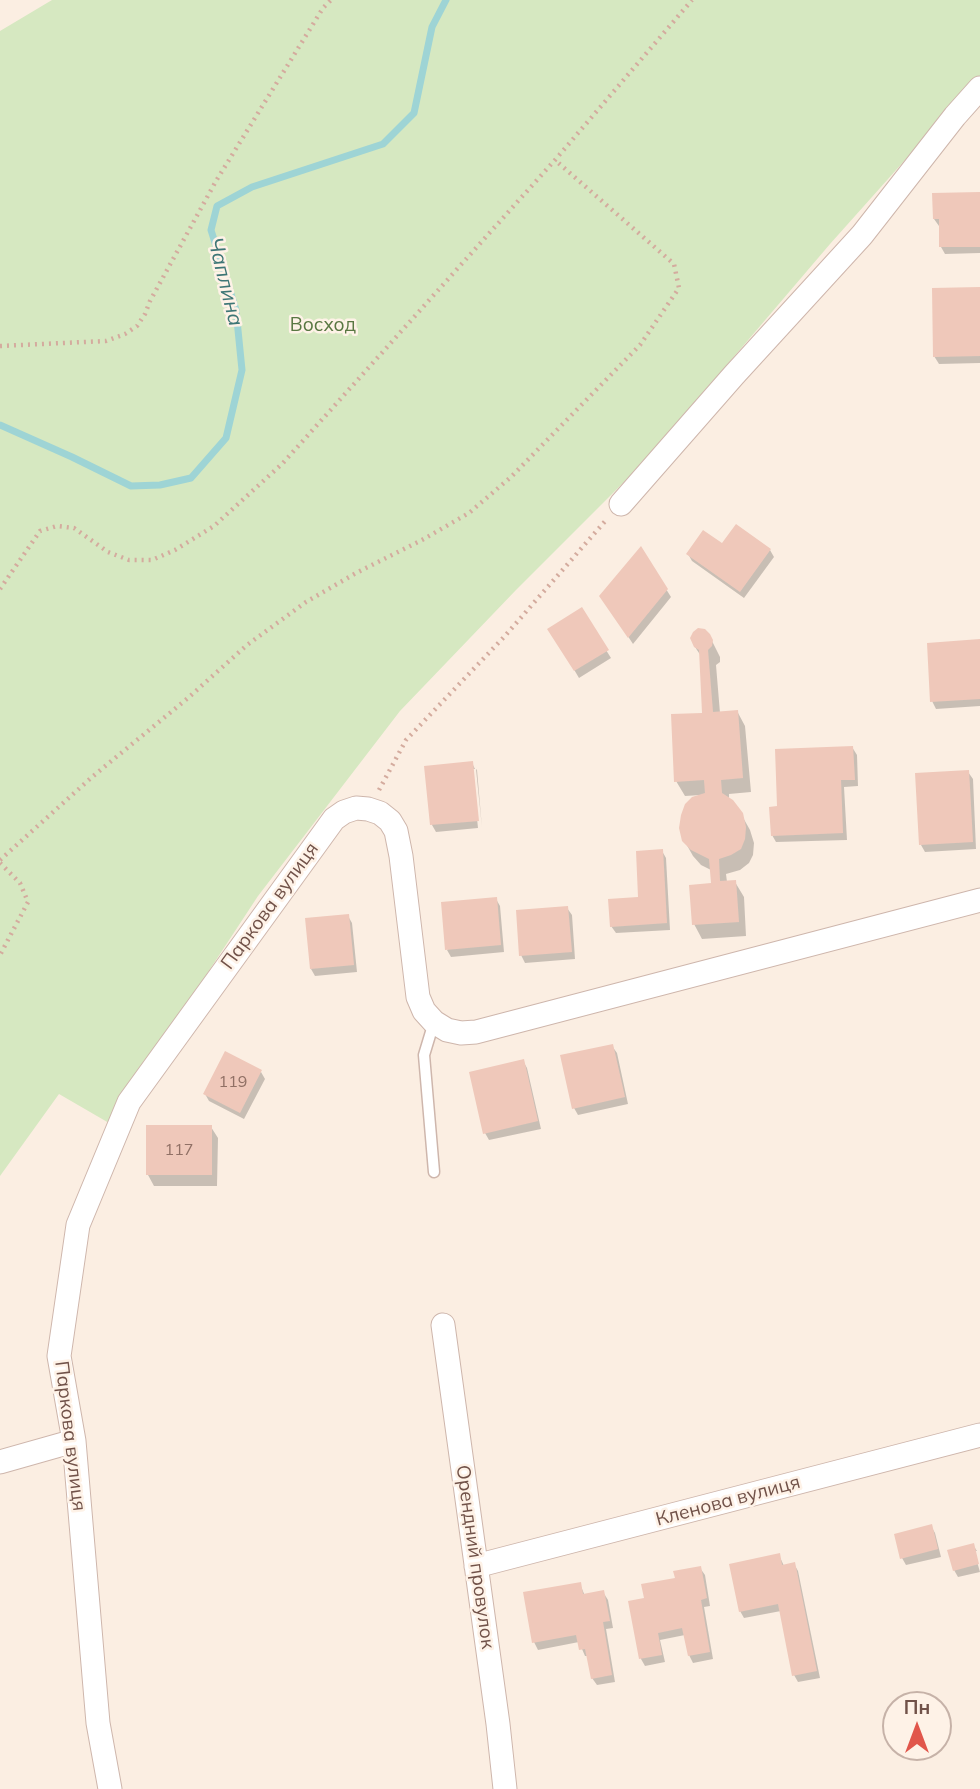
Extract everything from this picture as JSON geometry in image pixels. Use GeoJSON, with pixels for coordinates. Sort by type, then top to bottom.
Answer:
{"type":"FeatureCollection","features":[{"type":"Feature","properties":{"kind":"street"},"geometry":{"type":"LineString","coordinates":[[621,504],[862,235],[980,88]]}},
{"type":"Feature","properties":{"kind":"street","name":"Паркова вулиця"},"geometry":{"type":"LineString","coordinates":[[110,1789],[98,1723],[74,1441],[59,1356],[78,1225],[129,1102],[334,818],[356,808],[368,809]]}},
{"type":"Feature","properties":{"kind":"street"},"geometry":{"type":"LineString","coordinates":[[368,809],[380,813],[390,821],[396,831],[418,997],[424,1011],[434,1022],[447,1030],[461,1033],[476,1032],[980,900]]}},
{"type":"Feature","properties":{"kind":"street","name":"Орендний провулок"},"geometry":{"type":"LineString","coordinates":[[443,1325],[505,1789]]}},
{"type":"Feature","properties":{"kind":"street","name":"Кленова вулиця"},"geometry":{"type":"LineString","coordinates":[[476,1566],[980,1435]]}},
{"type":"Feature","properties":{"kind":"street"},"geometry":{"type":"LineString","coordinates":[[0,1462],[74,1441]]}},
{"type":"Feature","properties":{"kind":"lane"},"geometry":{"type":"LineString","coordinates":[[434,1022],[424,1055],[434,1172]]}},
{"type":"Feature","properties":{"kind":"path"},"geometry":{"type":"LineString","coordinates":[[0,346],[106,341],[137,326],[216,181],[323,8],[331,0]]}},
{"type":"Feature","properties":{"kind":"path"},"geometry":{"type":"LineString","coordinates":[[0,589],[40,531],[57,526],[74,528],[108,552],[129,560],[152,560],[175,550],[214,526],[283,463],[555,160],[692,0]]}},
{"type":"Feature","properties":{"kind":"path"},"geometry":{"type":"LineString","coordinates":[[0,955],[28,902],[20,883],[0,861],[92,777],[247,645],[356,573],[469,513],[511,477],[640,345],[680,288],[674,264],[555,160]]}},
{"type":"Feature","properties":{"kind":"path"},"geometry":{"type":"LineString","coordinates":[[368,809],[406,740],[504,636],[621,504]]}},
{"type":"Feature","properties":{"kind":"green space","name":"Восход"},"geometry":{"type":"Polygon","coordinates":[[[52,0],[980,0],[980,76],[830,244],[645,461],[400,711],[258,896],[109,1123],[59,1094],[0,1176],[0,31],[52,0]]]}},
{"type":"Feature","properties":{"kind":"building"},"geometry":{"type":"Polygon","coordinates":[[[980,192],[980,247],[939,247],[939,219],[933,219],[932,193],[980,192]]]}},
{"type":"Feature","properties":{"kind":"building"},"geometry":{"type":"Polygon","coordinates":[[[980,287],[980,356],[933,357],[932,288],[980,287]]]}},
{"type":"Feature","properties":{"kind":"building"},"geometry":{"type":"Polygon","coordinates":[[[736,524],[771,549],[740,592],[686,554],[703,530],[722,543],[736,524]]]}},
{"type":"Feature","properties":{"kind":"building"},"geometry":{"type":"Polygon","coordinates":[[[641,546],[668,589],[628,638],[599,596],[641,546]]]}},
{"type":"Feature","properties":{"kind":"building"},"geometry":{"type":"Polygon","coordinates":[[[582,607],[609,650],[574,671],[547,629],[582,607]]]}},
{"type":"Feature","properties":{"kind":"building"},"geometry":{"type":"Polygon","coordinates":[[[698,628],[705,629],[713,640],[708,650],[713,712],[738,710],[743,778],[721,780],[722,793],[733,800],[743,813],[746,827],[741,849],[719,859],[720,881],[736,880],[739,922],[692,925],[689,885],[711,883],[709,859],[691,850],[682,841],[679,828],[685,804],[692,797],[705,793],[704,780],[674,782],[671,714],[702,713],[699,650],[694,647],[690,638],[698,628]]]}},
{"type":"Feature","properties":{"kind":"building"},"geometry":{"type":"Polygon","coordinates":[[[980,639],[980,699],[930,702],[927,643],[980,639]]]}},
{"type":"Feature","properties":{"kind":"building"},"geometry":{"type":"Polygon","coordinates":[[[853,746],[855,780],[841,780],[843,833],[771,836],[769,807],[777,806],[775,749],[853,746]]]}},
{"type":"Feature","properties":{"kind":"building"},"geometry":{"type":"Polygon","coordinates":[[[473,761],[479,821],[430,825],[424,766],[473,761]]]}},
{"type":"Feature","properties":{"kind":"building"},"geometry":{"type":"Polygon","coordinates":[[[969,770],[973,842],[919,845],[915,773],[969,770]]]}},
{"type":"Feature","properties":{"kind":"building"},"geometry":{"type":"Polygon","coordinates":[[[663,849],[667,923],[610,927],[608,899],[638,897],[636,851],[663,849]]]}},
{"type":"Feature","properties":{"kind":"building"},"geometry":{"type":"Polygon","coordinates":[[[497,897],[501,945],[445,950],[441,902],[497,897]]]}},
{"type":"Feature","properties":{"kind":"building"},"geometry":{"type":"Polygon","coordinates":[[[568,906],[572,952],[519,956],[516,910],[568,906]]]}},
{"type":"Feature","properties":{"kind":"building"},"geometry":{"type":"Polygon","coordinates":[[[349,914],[354,965],[310,969],[305,918],[349,914]]]}},
{"type":"Feature","properties":{"kind":"building"},"geometry":{"type":"Polygon","coordinates":[[[613,1044],[625,1097],[572,1109],[560,1055],[613,1044]]]}},
{"type":"Feature","properties":{"kind":"building"},"geometry":{"type":"Polygon","coordinates":[[[225,1051],[262,1070],[240,1113],[203,1094],[225,1051]]]}},
{"type":"Feature","properties":{"kind":"building"},"geometry":{"type":"Polygon","coordinates":[[[524,1059],[538,1121],[483,1134],[469,1072],[524,1059]]]}},
{"type":"Feature","properties":{"kind":"building"},"geometry":{"type":"Polygon","coordinates":[[[146,1125],[212,1125],[212,1175],[146,1175],[146,1125]]]}},
{"type":"Feature","properties":{"kind":"building"},"geometry":{"type":"Polygon","coordinates":[[[932,1524],[938,1549],[900,1559],[894,1534],[932,1524]]]}},
{"type":"Feature","properties":{"kind":"building"},"geometry":{"type":"Polygon","coordinates":[[[974,1543],[979,1564],[953,1571],[947,1550],[974,1543]]]}},
{"type":"Feature","properties":{"kind":"building"},"geometry":{"type":"Polygon","coordinates":[[[780,1553],[782,1565],[795,1562],[817,1671],[792,1676],[778,1604],[739,1612],[729,1564],[780,1553]]]}},
{"type":"Feature","properties":{"kind":"building"},"geometry":{"type":"Polygon","coordinates":[[[701,1566],[707,1598],[701,1600],[710,1652],[688,1656],[682,1628],[658,1633],[662,1655],[639,1659],[628,1601],[644,1598],[641,1584],[675,1578],[673,1571],[701,1566]]]}},
{"type":"Feature","properties":{"kind":"building"},"geometry":{"type":"Polygon","coordinates":[[[581,1582],[583,1594],[604,1590],[610,1621],[603,1622],[612,1675],[591,1679],[585,1649],[579,1650],[576,1635],[532,1643],[523,1592],[581,1582]]]}},
{"type":"Feature","properties":{"kind":"waterway","name":"Чаплина"},"geometry":{"type":"LineString","coordinates":[[0,425],[131,486],[160,485],[191,478],[226,438],[242,370],[236,310],[211,230],[217,206],[252,187],[383,144],[414,113],[432,27],[446,0]]}}]}
